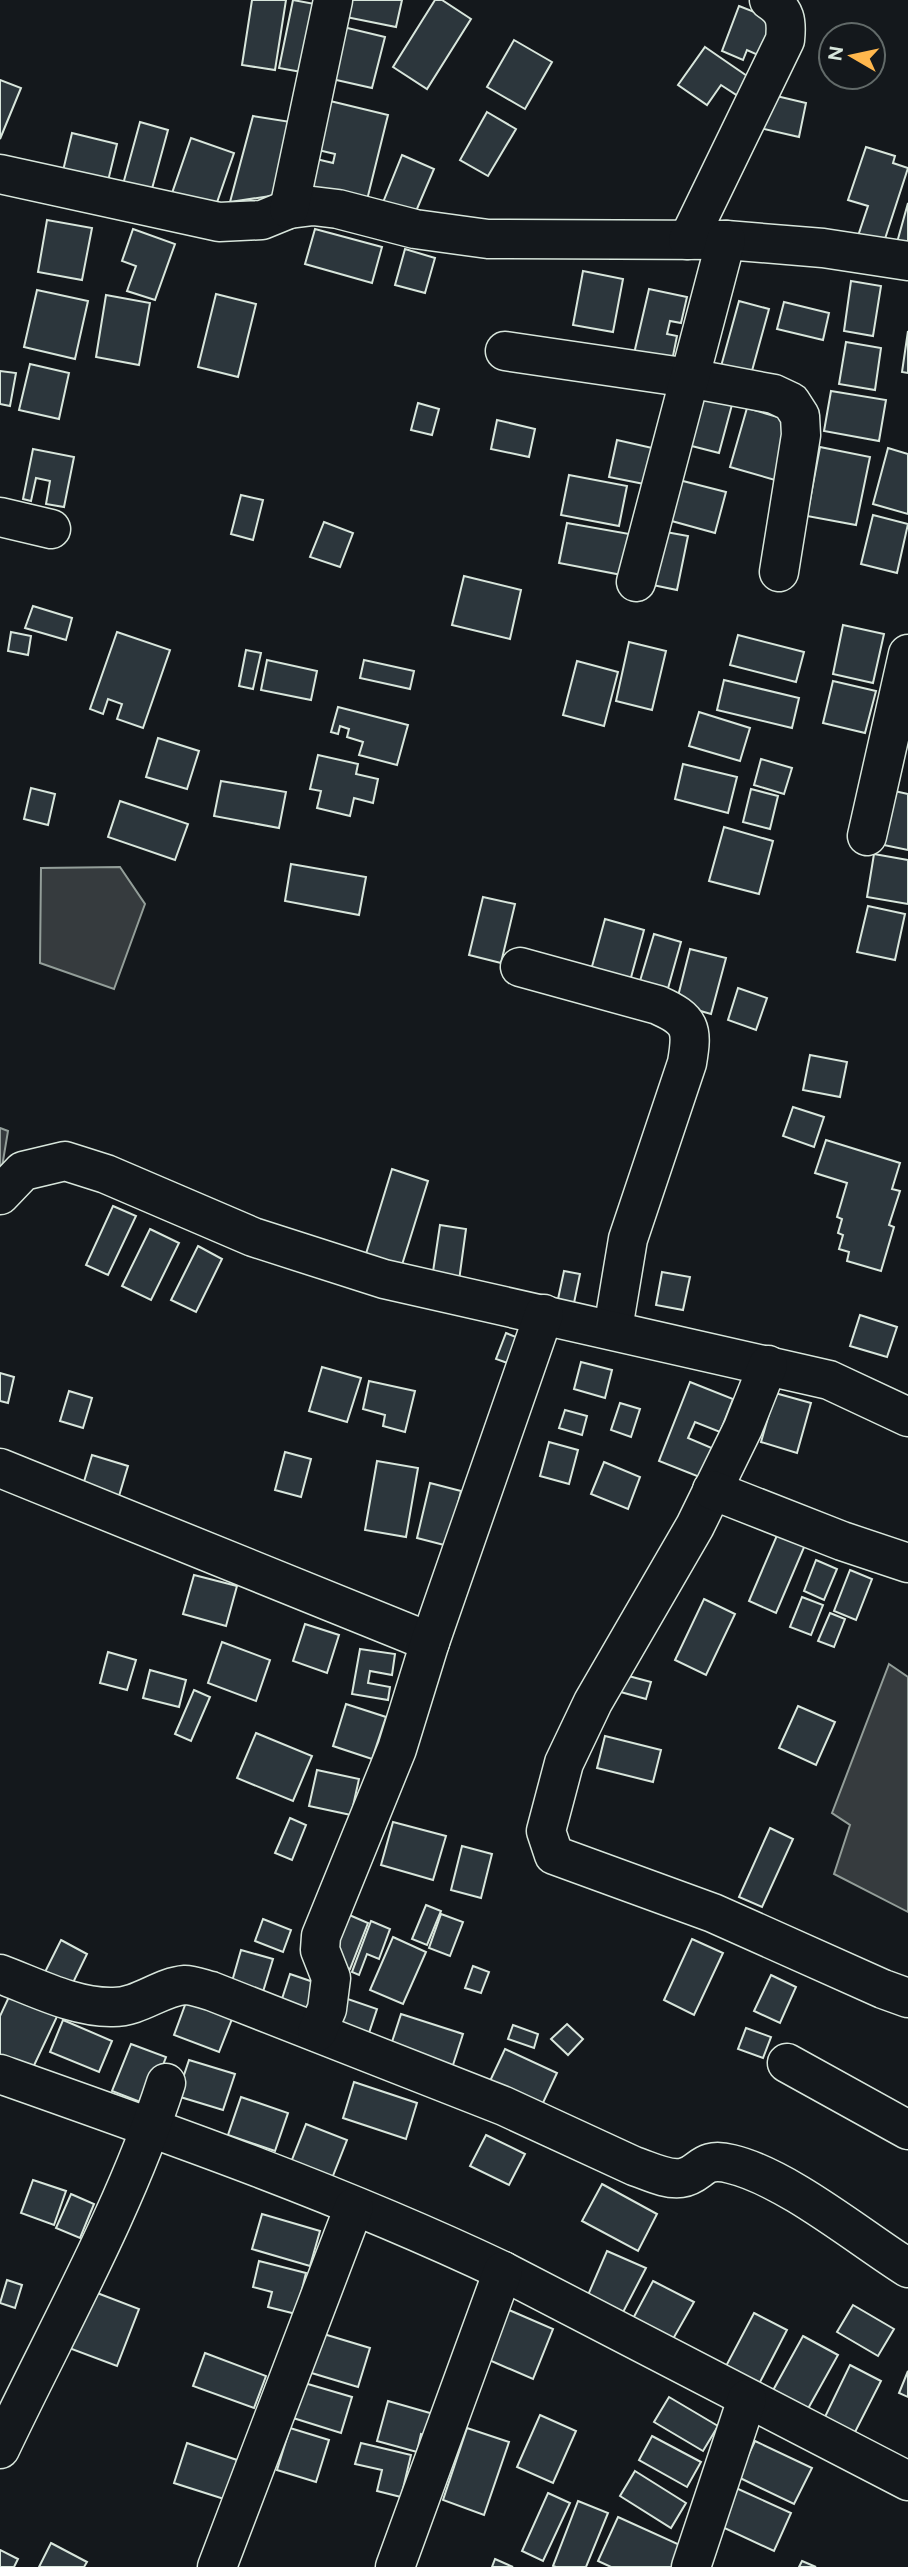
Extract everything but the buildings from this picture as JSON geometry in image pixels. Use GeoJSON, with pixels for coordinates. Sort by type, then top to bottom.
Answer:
{"type":"FeatureCollection","features":[{"type":"Feature","properties":{"kind":"street"},"geometry":{"type":"LineString","coordinates":[[289,209],[333,0]]}},
{"type":"Feature","properties":{"kind":"street"},"geometry":{"type":"LineString","coordinates":[[688,240],[785,40],[787,23],[782,9],[769,0]]}},
{"type":"Feature","properties":{"kind":"street"},"geometry":{"type":"LineString","coordinates":[[0,174],[219,222],[262,220],[289,209],[313,206],[338,209],[415,229],[488,239],[726,240],[822,248],[908,261]]}},
{"type":"Feature","properties":{"kind":"street"},"geometry":{"type":"LineString","coordinates":[[636,582],[726,240]]}},
{"type":"Feature","properties":{"kind":"street"},"geometry":{"type":"LineString","coordinates":[[505,351],[690,378],[774,394],[791,402],[800,415],[801,435],[779,572]]}},
{"type":"Feature","properties":{"kind":"street"},"geometry":{"type":"LineString","coordinates":[[0,517],[51,529]]}},
{"type":"Feature","properties":{"kind":"street"},"geometry":{"type":"LineString","coordinates":[[867,836],[908,654]]}},
{"type":"Feature","properties":{"kind":"street"},"geometry":{"type":"LineString","coordinates":[[520,967],[658,1004],[687,1022],[692,1037],[687,1063],[628,1239],[613,1329]]}},
{"type":"Feature","properties":{"kind":"street"},"geometry":{"type":"LineString","coordinates":[[0,1195],[23,1171],[65,1161],[106,1174],[253,1237],[371,1275],[829,1380],[908,1417]]}},
{"type":"Feature","properties":{"kind":"street"},"geometry":{"type":"LineString","coordinates":[[317,2032],[327,2009],[331,1979],[320,1950],[321,1936],[397,1749],[430,1642],[544,1314]]}},
{"type":"Feature","properties":{"kind":"street"},"geometry":{"type":"LineString","coordinates":[[768,1365],[743,1428],[695,1526],[593,1702],[564,1763],[546,1831],[554,1855],[713,1913],[908,1998]]}},
{"type":"Feature","properties":{"kind":"street"},"geometry":{"type":"LineString","coordinates":[[0,1468],[430,1642]]}},
{"type":"Feature","properties":{"kind":"street"},"geometry":{"type":"LineString","coordinates":[[712,1490],[842,1541],[908,1563]]}},
{"type":"Feature","properties":{"kind":"street"},"geometry":{"type":"LineString","coordinates":[[0,1974],[76,2002],[111,2008],[130,2006],[170,1988],[187,1985],[247,2003],[504,2106],[657,2174],[682,2178],[692,2174],[703,2164],[731,2163],[763,2176],[803,2199],[908,2268]]}},
{"type":"Feature","properties":{"kind":"street"},"geometry":{"type":"LineString","coordinates":[[787,2063],[908,2130]]}},
{"type":"Feature","properties":{"kind":"street"},"geometry":{"type":"LineString","coordinates":[[0,2074],[151,2127],[438,2240],[908,2481]]}},
{"type":"Feature","properties":{"kind":"street"},"geometry":{"type":"LineString","coordinates":[[0,2449],[86,2274],[151,2127],[166,2083]]}},
{"type":"Feature","properties":{"kind":"street"},"geometry":{"type":"LineString","coordinates":[[217,2567],[354,2207]]}},
{"type":"Feature","properties":{"kind":"street"},"geometry":{"type":"LineString","coordinates":[[395,2567],[503,2271]]}},
{"type":"Feature","properties":{"kind":"street"},"geometry":{"type":"LineString","coordinates":[[691,2567],[747,2399]]}},
{"type":"Feature","properties":{"kind":"shaded area"},"geometry":{"type":"Polygon","coordinates":[[[120,867],[145,904],[114,989],[40,963],[41,868],[120,867]]]}},
{"type":"Feature","properties":{"kind":"shaded area"},"geometry":{"type":"Polygon","coordinates":[[[0,1128],[8,1131],[0,1179],[0,1128]]]}},
{"type":"Feature","properties":{"kind":"shaded area"},"geometry":{"type":"Polygon","coordinates":[[[889,1664],[908,1677],[908,1912],[834,1874],[850,1825],[832,1813],[889,1664]]]}}]}
